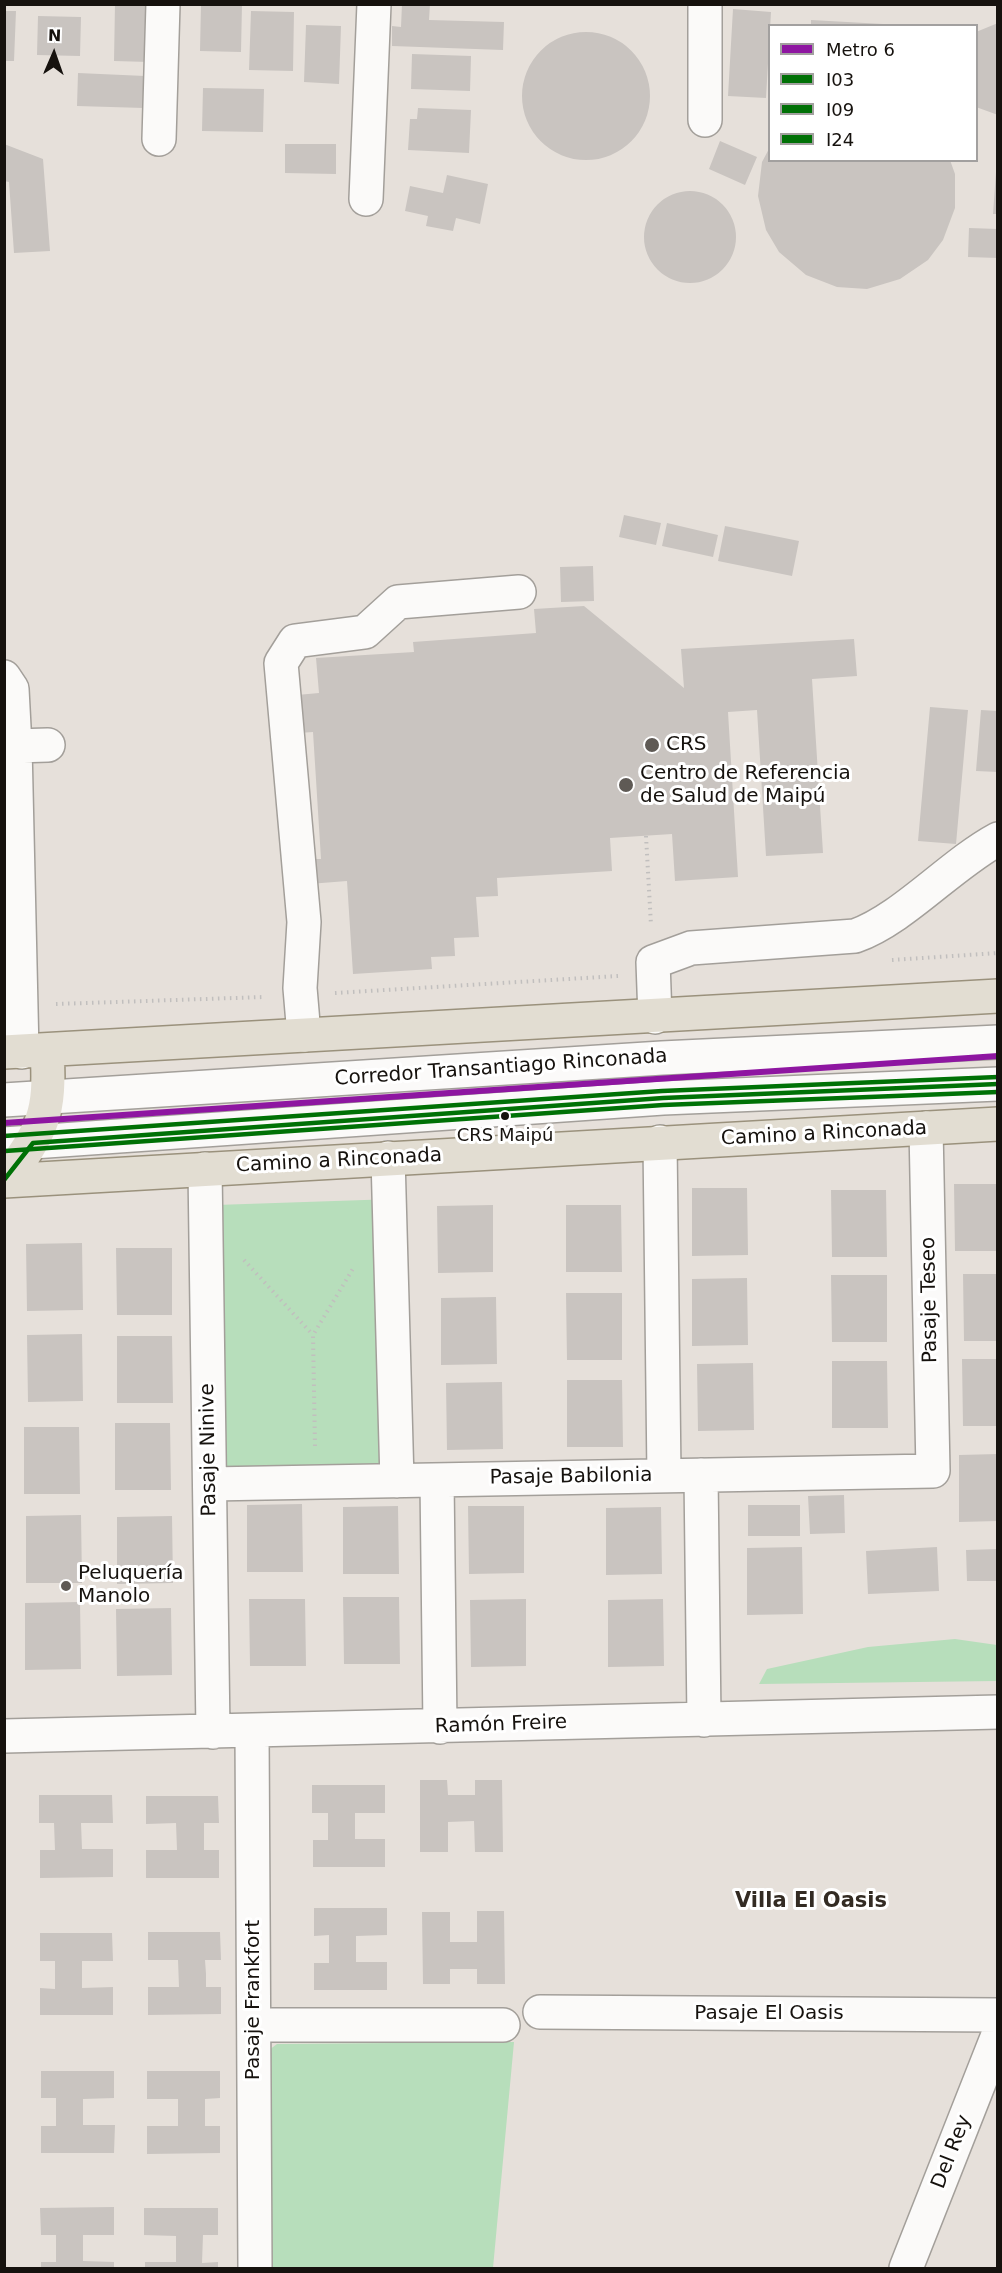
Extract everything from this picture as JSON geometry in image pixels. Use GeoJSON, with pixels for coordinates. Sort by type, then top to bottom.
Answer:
{"type":"FeatureCollection","features":[{"type":"Feature","properties":{"kind":"main road"},"geometry":{"type":"LineString","coordinates":[[5,1181],[19,1143],[49,1098],[24,1051],[998,996]]}},
{"type":"Feature","properties":{"kind":"main road","name":"Camino a Rinconada"},"geometry":{"type":"LineString","coordinates":[[5,1181],[998,1124]]}},
{"type":"Feature","properties":{"kind":"street"},"geometry":{"type":"LineString","coordinates":[[159,139],[163,4]]}},
{"type":"Feature","properties":{"kind":"street"},"geometry":{"type":"LineString","coordinates":[[366,199],[374,4]]}},
{"type":"Feature","properties":{"kind":"street"},"geometry":{"type":"LineString","coordinates":[[705,4],[705,120]]}},
{"type":"Feature","properties":{"kind":"street"},"geometry":{"type":"LineString","coordinates":[[304,1035],[302,995],[304,922],[281,663],[295,641],[365,632],[398,602],[519,592]]}},
{"type":"Feature","properties":{"kind":"street"},"geometry":{"type":"LineString","coordinates":[[4,677],[12,688],[24,1051]]}},
{"type":"Feature","properties":{"kind":"street"},"geometry":{"type":"LineString","coordinates":[[15,746],[48,745]]}},
{"type":"Feature","properties":{"kind":"street"},"geometry":{"type":"LineString","coordinates":[[655,1017],[653,968],[691,948],[855,936],[876,928],[942,877],[998,838]]}},
{"type":"Feature","properties":{"kind":"street","name":"Corredor Transantiago Rinconada"},"geometry":{"type":"LineString","coordinates":[[4,1100],[662,1058],[998,1042]]}},
{"type":"Feature","properties":{"kind":"street","name":"Corredor Transantiago Rinconada"},"geometry":{"type":"LineString","coordinates":[[19,1143],[663,1098],[998,1084]]}},
{"type":"Feature","properties":{"kind":"street","name":"Pasaje Teseo"},"geometry":{"type":"LineString","coordinates":[[926,1128],[933,1471]]}},
{"type":"Feature","properties":{"kind":"street"},"geometry":{"type":"LineString","coordinates":[[660,1142],[664,1476]]}},
{"type":"Feature","properties":{"kind":"street"},"geometry":{"type":"LineString","coordinates":[[388,1158],[397,1481]]}},
{"type":"Feature","properties":{"kind":"street","name":"Pasaje Ninive"},"geometry":{"type":"LineString","coordinates":[[205,1169],[213,1732]]}},
{"type":"Feature","properties":{"kind":"street","name":"Pasaje Babilonia"},"geometry":{"type":"LineString","coordinates":[[210,1484],[933,1471]]}},
{"type":"Feature","properties":{"kind":"street"},"geometry":{"type":"LineString","coordinates":[[701,1475],[704,1720]]}},
{"type":"Feature","properties":{"kind":"street"},"geometry":{"type":"LineString","coordinates":[[437,1480],[440,1727]]}},
{"type":"Feature","properties":{"kind":"street","name":"Ramón Freire"},"geometry":{"type":"LineString","coordinates":[[4,1736],[998,1712]]}},
{"type":"Feature","properties":{"kind":"street","name":"Pasaje Frankfort"},"geometry":{"type":"LineString","coordinates":[[252,1731],[255,2268]]}},
{"type":"Feature","properties":{"kind":"street","name":"Pasaje El Oasis"},"geometry":{"type":"LineString","coordinates":[[540,2012],[998,2015]]}},
{"type":"Feature","properties":{"kind":"street"},"geometry":{"type":"LineString","coordinates":[[254,2025],[504,2025]]}},
{"type":"Feature","properties":{"kind":"street","name":"Del Rey"},"geometry":{"type":"LineString","coordinates":[[906,2268],[998,2035]]}},
{"type":"Feature","properties":{"kind":"path"},"geometry":{"type":"LineString","coordinates":[[65,1004],[302,995],[653,968],[646,836]]}},
{"type":"Feature","properties":{"kind":"path"},"geometry":{"type":"LineString","coordinates":[[891,960],[998,953]]}},
{"type":"Feature","properties":{"kind":"path"},"geometry":{"type":"LineString","coordinates":[[206,1220],[312,1335]]}},
{"type":"Feature","properties":{"kind":"path"},"geometry":{"type":"LineString","coordinates":[[316,1450],[312,1335],[355,1265]]}},
{"type":"Feature","properties":{"kind":"green space"},"geometry":{"type":"Polygon","coordinates":[[[394,1199],[402,1470],[225,1475],[216,1205],[394,1199]]]}},
{"type":"Feature","properties":{"kind":"green space"},"geometry":{"type":"Polygon","coordinates":[[[955,1639],[997,1645],[997,1681],[759,1684],[767,1669],[868,1647],[955,1639]]]}},
{"type":"Feature","properties":{"kind":"green space"},"geometry":{"type":"Polygon","coordinates":[[[514,2042],[493,2268],[266,2268],[265,2053],[277,2044],[514,2042]]]}},
{"type":"Feature","properties":{"kind":"building"},"geometry":{"type":"Polygon","coordinates":[[[115,4],[150,4],[149,62],[114,61],[115,4]]]}},
{"type":"Feature","properties":{"kind":"building"},"geometry":{"type":"Polygon","coordinates":[[[201,4],[242,4],[241,52],[200,51],[201,4]]]}},
{"type":"Feature","properties":{"kind":"building"},"geometry":{"type":"Polygon","coordinates":[[[402,4],[430,4],[429,20],[504,22],[503,50],[392,46],[392,26],[401,27],[402,4]]]}},
{"type":"Feature","properties":{"kind":"building"},"geometry":{"type":"Polygon","coordinates":[[[733,9],[771,12],[770,24],[768,24],[766,98],[728,96],[733,9]]]}},
{"type":"Feature","properties":{"kind":"building"},"geometry":{"type":"Polygon","coordinates":[[[4,11],[16,11],[14,61],[4,61],[4,11]]]}},
{"type":"Feature","properties":{"kind":"building"},"geometry":{"type":"Polygon","coordinates":[[[251,11],[294,12],[293,71],[249,70],[251,11]]]}},
{"type":"Feature","properties":{"kind":"building"},"geometry":{"type":"Polygon","coordinates":[[[38,16],[81,17],[80,56],[37,55],[38,16]]]}},
{"type":"Feature","properties":{"kind":"building"},"geometry":{"type":"Polygon","coordinates":[[[811,20],[883,24],[811,24],[811,20]]]}},
{"type":"Feature","properties":{"kind":"building"},"geometry":{"type":"Polygon","coordinates":[[[998,23],[998,115],[978,108],[978,31],[998,23]]]}},
{"type":"Feature","properties":{"kind":"building"},"geometry":{"type":"Polygon","coordinates":[[[306,25],[341,26],[339,84],[304,82],[306,25]]]}},
{"type":"Feature","properties":{"kind":"building"},"geometry":{"type":"Polygon","coordinates":[[[586,32],[611,37],[631,51],[645,71],[650,96],[645,121],[631,141],[611,155],[586,160],[561,155],[541,141],[527,121],[522,96],[527,71],[541,51],[561,37],[586,32]]]}},
{"type":"Feature","properties":{"kind":"building"},"geometry":{"type":"Polygon","coordinates":[[[412,54],[471,56],[470,91],[411,89],[412,54]]]}},
{"type":"Feature","properties":{"kind":"building"},"geometry":{"type":"Polygon","coordinates":[[[78,73],[145,76],[144,108],[77,106],[78,73]]]}},
{"type":"Feature","properties":{"kind":"building"},"geometry":{"type":"Polygon","coordinates":[[[203,88],[264,89],[263,132],[202,131],[203,88]]]}},
{"type":"Feature","properties":{"kind":"building"},"geometry":{"type":"Polygon","coordinates":[[[418,108],[471,110],[469,153],[408,150],[410,119],[417,119],[418,108]]]}},
{"type":"Feature","properties":{"kind":"building"},"geometry":{"type":"Polygon","coordinates":[[[720,141],[757,157],[745,185],[709,169],[720,141]]]}},
{"type":"Feature","properties":{"kind":"building"},"geometry":{"type":"Polygon","coordinates":[[[4,144],[43,159],[50,251],[14,253],[9,182],[4,181],[4,144]]]}},
{"type":"Feature","properties":{"kind":"building"},"geometry":{"type":"Polygon","coordinates":[[[285,144],[336,144],[336,174],[285,173],[285,144]]]}},
{"type":"Feature","properties":{"kind":"building"},"geometry":{"type":"Polygon","coordinates":[[[768,151],[768,162],[951,162],[955,174],[955,208],[943,240],[928,260],[900,279],[867,289],[837,287],[806,275],[779,252],[766,230],[758,196],[762,162],[768,151]]]}},
{"type":"Feature","properties":{"kind":"building"},"geometry":{"type":"Polygon","coordinates":[[[996,172],[998,172],[998,214],[993,214],[996,172]]]}},
{"type":"Feature","properties":{"kind":"building"},"geometry":{"type":"Polygon","coordinates":[[[447,175],[488,184],[480,224],[456,218],[453,231],[426,226],[428,216],[405,211],[410,186],[443,193],[447,175]]]}},
{"type":"Feature","properties":{"kind":"building"},"geometry":{"type":"Polygon","coordinates":[[[690,191],[708,195],[722,205],[732,219],[736,237],[732,255],[722,269],[708,279],[690,283],[672,279],[658,269],[648,255],[644,237],[648,219],[658,205],[672,195],[690,191]]]}},
{"type":"Feature","properties":{"kind":"building"},"geometry":{"type":"Polygon","coordinates":[[[969,228],[998,229],[998,258],[968,257],[969,228]]]}},
{"type":"Feature","properties":{"kind":"building"},"geometry":{"type":"Polygon","coordinates":[[[624,515],[661,523],[656,545],[619,537],[624,515]]]}},
{"type":"Feature","properties":{"kind":"building"},"geometry":{"type":"Polygon","coordinates":[[[667,523],[718,535],[713,557],[662,546],[667,523]]]}},
{"type":"Feature","properties":{"kind":"building"},"geometry":{"type":"Polygon","coordinates":[[[725,526],[799,541],[792,576],[718,561],[725,526]]]}},
{"type":"Feature","properties":{"kind":"building"},"geometry":{"type":"Polygon","coordinates":[[[593,566],[594,601],[561,602],[560,567],[593,566]]]}},
{"type":"Feature","properties":{"kind":"building","name":"CRS"},"geometry":{"type":"Polygon","coordinates":[[[584,606],[684,688],[681,649],[854,639],[857,676],[812,679],[823,853],[766,856],[757,710],[728,712],[738,877],[675,881],[672,834],[610,838],[612,871],[497,878],[498,896],[476,897],[479,937],[454,938],[455,956],[431,957],[432,969],[353,974],[347,881],[309,884],[307,859],[321,859],[313,732],[299,733],[297,695],[319,693],[316,658],[414,652],[413,642],[536,633],[534,609],[584,606]]]}},
{"type":"Feature","properties":{"kind":"building"},"geometry":{"type":"Polygon","coordinates":[[[930,707],[968,710],[956,844],[918,841],[930,707]]]}},
{"type":"Feature","properties":{"kind":"building"},"geometry":{"type":"Polygon","coordinates":[[[981,710],[998,711],[998,772],[976,771],[981,710]]]}},
{"type":"Feature","properties":{"kind":"building"},"geometry":{"type":"Polygon","coordinates":[[[954,1184],[998,1184],[998,1251],[955,1251],[954,1184]]]}},
{"type":"Feature","properties":{"kind":"building"},"geometry":{"type":"Polygon","coordinates":[[[692,1188],[747,1188],[748,1255],[692,1256],[692,1188]]]}},
{"type":"Feature","properties":{"kind":"building"},"geometry":{"type":"Polygon","coordinates":[[[831,1190],[886,1190],[887,1257],[832,1257],[831,1190]]]}},
{"type":"Feature","properties":{"kind":"building"},"geometry":{"type":"Polygon","coordinates":[[[493,1205],[493,1272],[438,1273],[437,1206],[493,1205]]]}},
{"type":"Feature","properties":{"kind":"building"},"geometry":{"type":"Polygon","coordinates":[[[566,1205],[621,1205],[622,1272],[566,1272],[566,1205]]]}},
{"type":"Feature","properties":{"kind":"building"},"geometry":{"type":"Polygon","coordinates":[[[82,1243],[83,1310],[27,1311],[26,1244],[82,1243]]]}},
{"type":"Feature","properties":{"kind":"building"},"geometry":{"type":"Polygon","coordinates":[[[116,1248],[172,1248],[172,1315],[117,1315],[116,1248]]]}},
{"type":"Feature","properties":{"kind":"building"},"geometry":{"type":"Polygon","coordinates":[[[963,1274],[998,1274],[998,1341],[964,1341],[963,1274]]]}},
{"type":"Feature","properties":{"kind":"building"},"geometry":{"type":"Polygon","coordinates":[[[831,1275],[887,1275],[887,1342],[832,1342],[831,1275]]]}},
{"type":"Feature","properties":{"kind":"building"},"geometry":{"type":"Polygon","coordinates":[[[747,1278],[748,1345],[692,1346],[692,1279],[747,1278]]]}},
{"type":"Feature","properties":{"kind":"building"},"geometry":{"type":"Polygon","coordinates":[[[566,1293],[622,1293],[622,1360],[567,1360],[566,1293]]]}},
{"type":"Feature","properties":{"kind":"building"},"geometry":{"type":"Polygon","coordinates":[[[496,1297],[497,1364],[441,1365],[441,1298],[496,1297]]]}},
{"type":"Feature","properties":{"kind":"building"},"geometry":{"type":"Polygon","coordinates":[[[82,1334],[83,1401],[28,1402],[27,1335],[82,1334]]]}},
{"type":"Feature","properties":{"kind":"building"},"geometry":{"type":"Polygon","coordinates":[[[117,1336],[172,1336],[173,1403],[117,1403],[117,1336]]]}},
{"type":"Feature","properties":{"kind":"building"},"geometry":{"type":"Polygon","coordinates":[[[962,1359],[998,1359],[998,1426],[963,1426],[962,1359]]]}},
{"type":"Feature","properties":{"kind":"building"},"geometry":{"type":"Polygon","coordinates":[[[832,1361],[887,1361],[888,1428],[832,1428],[832,1361]]]}},
{"type":"Feature","properties":{"kind":"building"},"geometry":{"type":"Polygon","coordinates":[[[753,1363],[754,1430],[698,1431],[697,1364],[753,1363]]]}},
{"type":"Feature","properties":{"kind":"building"},"geometry":{"type":"Polygon","coordinates":[[[567,1380],[622,1380],[623,1447],[567,1447],[567,1380]]]}},
{"type":"Feature","properties":{"kind":"building"},"geometry":{"type":"Polygon","coordinates":[[[502,1382],[503,1449],[447,1450],[446,1383],[502,1382]]]}},
{"type":"Feature","properties":{"kind":"building"},"geometry":{"type":"Polygon","coordinates":[[[115,1423],[170,1423],[171,1490],[115,1490],[115,1423]]]}},
{"type":"Feature","properties":{"kind":"building"},"geometry":{"type":"Polygon","coordinates":[[[24,1427],[79,1427],[80,1494],[24,1494],[24,1427]]]}},
{"type":"Feature","properties":{"kind":"building"},"geometry":{"type":"Polygon","coordinates":[[[998,1454],[998,1521],[959,1522],[959,1455],[998,1454]]]}},
{"type":"Feature","properties":{"kind":"building"},"geometry":{"type":"Polygon","coordinates":[[[844,1495],[845,1533],[810,1534],[808,1496],[844,1495]]]}},
{"type":"Feature","properties":{"kind":"building"},"geometry":{"type":"Polygon","coordinates":[[[302,1504],[303,1572],[247,1572],[247,1505],[302,1504]]]}},
{"type":"Feature","properties":{"kind":"building"},"geometry":{"type":"Polygon","coordinates":[[[748,1505],[800,1505],[800,1536],[748,1536],[748,1505]]]}},
{"type":"Feature","properties":{"kind":"building"},"geometry":{"type":"Polygon","coordinates":[[[398,1506],[399,1574],[343,1574],[343,1507],[398,1506]]]}},
{"type":"Feature","properties":{"kind":"building"},"geometry":{"type":"Polygon","coordinates":[[[468,1506],[524,1506],[524,1573],[469,1574],[468,1506]]]}},
{"type":"Feature","properties":{"kind":"building"},"geometry":{"type":"Polygon","coordinates":[[[661,1507],[662,1574],[606,1575],[606,1508],[661,1507]]]}},
{"type":"Feature","properties":{"kind":"building"},"geometry":{"type":"Polygon","coordinates":[[[81,1515],[82,1583],[26,1583],[26,1516],[81,1515]]]}},
{"type":"Feature","properties":{"kind":"building"},"geometry":{"type":"Polygon","coordinates":[[[172,1516],[173,1583],[117,1584],[117,1517],[172,1516]]]}},
{"type":"Feature","properties":{"kind":"building"},"geometry":{"type":"Polygon","coordinates":[[[802,1547],[803,1614],[747,1615],[747,1548],[802,1547]]]}},
{"type":"Feature","properties":{"kind":"building"},"geometry":{"type":"Polygon","coordinates":[[[937,1547],[939,1591],[868,1594],[866,1551],[937,1547]]]}},
{"type":"Feature","properties":{"kind":"building"},"geometry":{"type":"Polygon","coordinates":[[[998,1549],[998,1581],[967,1581],[966,1550],[998,1549]]]}},
{"type":"Feature","properties":{"kind":"building"},"geometry":{"type":"Polygon","coordinates":[[[343,1597],[399,1597],[400,1664],[344,1664],[343,1597]]]}},
{"type":"Feature","properties":{"kind":"building"},"geometry":{"type":"Polygon","coordinates":[[[249,1599],[305,1599],[306,1666],[250,1666],[249,1599]]]}},
{"type":"Feature","properties":{"kind":"building"},"geometry":{"type":"Polygon","coordinates":[[[526,1599],[526,1666],[471,1667],[470,1600],[526,1599]]]}},
{"type":"Feature","properties":{"kind":"building"},"geometry":{"type":"Polygon","coordinates":[[[663,1599],[664,1666],[608,1667],[608,1600],[663,1599]]]}},
{"type":"Feature","properties":{"kind":"building"},"geometry":{"type":"Polygon","coordinates":[[[80,1602],[81,1669],[25,1670],[25,1603],[80,1602]]]}},
{"type":"Feature","properties":{"kind":"building"},"geometry":{"type":"Polygon","coordinates":[[[171,1608],[172,1675],[117,1676],[116,1609],[171,1608]]]}},
{"type":"Feature","properties":{"kind":"building"},"geometry":{"type":"Polygon","coordinates":[[[420,1780],[447,1780],[448,1795],[475,1795],[475,1780],[502,1780],[503,1852],[475,1852],[474,1821],[448,1822],[448,1852],[420,1852],[420,1780]]]}},
{"type":"Feature","properties":{"kind":"building"},"geometry":{"type":"Polygon","coordinates":[[[312,1785],[385,1785],[385,1813],[355,1813],[355,1839],[385,1839],[385,1867],[313,1867],[313,1840],[328,1840],[328,1813],[312,1813],[312,1785]]]}},
{"type":"Feature","properties":{"kind":"building"},"geometry":{"type":"Polygon","coordinates":[[[39,1795],[112,1795],[113,1823],[81,1823],[82,1849],[113,1849],[113,1877],[40,1878],[40,1850],[55,1850],[54,1823],[39,1823],[39,1795]]]}},
{"type":"Feature","properties":{"kind":"building"},"geometry":{"type":"Polygon","coordinates":[[[146,1796],[218,1796],[219,1823],[204,1823],[204,1850],[219,1850],[219,1878],[146,1878],[146,1850],[177,1850],[176,1823],[146,1824],[146,1796]]]}},
{"type":"Feature","properties":{"kind":"building"},"geometry":{"type":"Polygon","coordinates":[[[314,1908],[387,1908],[387,1935],[356,1936],[356,1962],[387,1962],[387,1990],[314,1990],[314,1963],[329,1963],[329,1935],[314,1936],[314,1908]]]}},
{"type":"Feature","properties":{"kind":"building"},"geometry":{"type":"Polygon","coordinates":[[[477,1911],[504,1911],[505,1984],[477,1984],[477,1969],[450,1969],[450,1984],[423,1984],[422,1912],[450,1912],[450,1942],[477,1942],[477,1911]]]}},
{"type":"Feature","properties":{"kind":"building"},"geometry":{"type":"Polygon","coordinates":[[[148,1932],[220,1932],[221,1960],[205,1960],[206,1987],[221,1987],[221,2014],[148,2015],[148,1987],[179,1987],[178,1960],[148,1960],[148,1932]]]}},
{"type":"Feature","properties":{"kind":"building"},"geometry":{"type":"Polygon","coordinates":[[[40,1933],[112,1933],[113,1961],[82,1961],[82,1988],[113,1987],[113,2015],[40,2015],[40,1988],[55,1989],[55,1961],[40,1961],[40,1933]]]}},
{"type":"Feature","properties":{"kind":"building"},"geometry":{"type":"Polygon","coordinates":[[[41,2071],[114,2071],[114,2098],[83,2099],[83,2125],[115,2125],[114,2153],[41,2153],[41,2126],[56,2126],[56,2098],[41,2098],[41,2071]]]}},
{"type":"Feature","properties":{"kind":"building"},"geometry":{"type":"Polygon","coordinates":[[[147,2071],[220,2071],[220,2098],[205,2099],[205,2126],[220,2126],[220,2153],[147,2154],[147,2126],[178,2126],[178,2099],[147,2099],[147,2071]]]}},
{"type":"Feature","properties":{"kind":"building"},"geometry":{"type":"Polygon","coordinates":[[[114,2207],[114,2235],[83,2235],[83,2261],[114,2262],[114,2268],[41,2268],[41,2262],[56,2262],[56,2235],[41,2235],[40,2208],[114,2207]]]}},
{"type":"Feature","properties":{"kind":"building"},"geometry":{"type":"Polygon","coordinates":[[[144,2208],[218,2208],[218,2235],[203,2235],[202,2263],[218,2262],[218,2268],[145,2268],[145,2262],[176,2262],[176,2236],[144,2235],[144,2208]]]}},
{"type":"Feature","properties":{"kind":"metro line","name":"6"},"geometry":{"type":"LineString","coordinates":[[4,1123],[998,1056]]}},
{"type":"Feature","properties":{"kind":"transit line","name":"I24"},"geometry":{"type":"LineString","coordinates":[[4,1136],[662,1091],[998,1077]]}},
{"type":"Feature","properties":{"kind":"transit line","name":"I03"},"geometry":{"type":"LineString","coordinates":[[4,1180],[33,1143],[663,1098],[998,1084]]}},
{"type":"Feature","properties":{"kind":"transit line","name":"I09"},"geometry":{"type":"LineString","coordinates":[[5,1151],[663,1105],[998,1092]]}},
{"type":"Feature","properties":{"kind":"place","name":"CRS"},"geometry":{"type":"Point","coordinates":[652,745]}},
{"type":"Feature","properties":{"kind":"place","name":"Centro de Referencia de Salud de Maipú"},"geometry":{"type":"Point","coordinates":[626,785]}},
{"type":"Feature","properties":{"kind":"place","name":"CRS Maipú"},"geometry":{"type":"Point","coordinates":[505,1116]}},
{"type":"Feature","properties":{"kind":"place","name":"Peluquería Manolo"},"geometry":{"type":"Point","coordinates":[66,1586]}},
{"type":"Feature","properties":{"kind":"district","name":"Villa El Oasis"},"geometry":{"type":"Point","coordinates":[811,1902]}}]}
